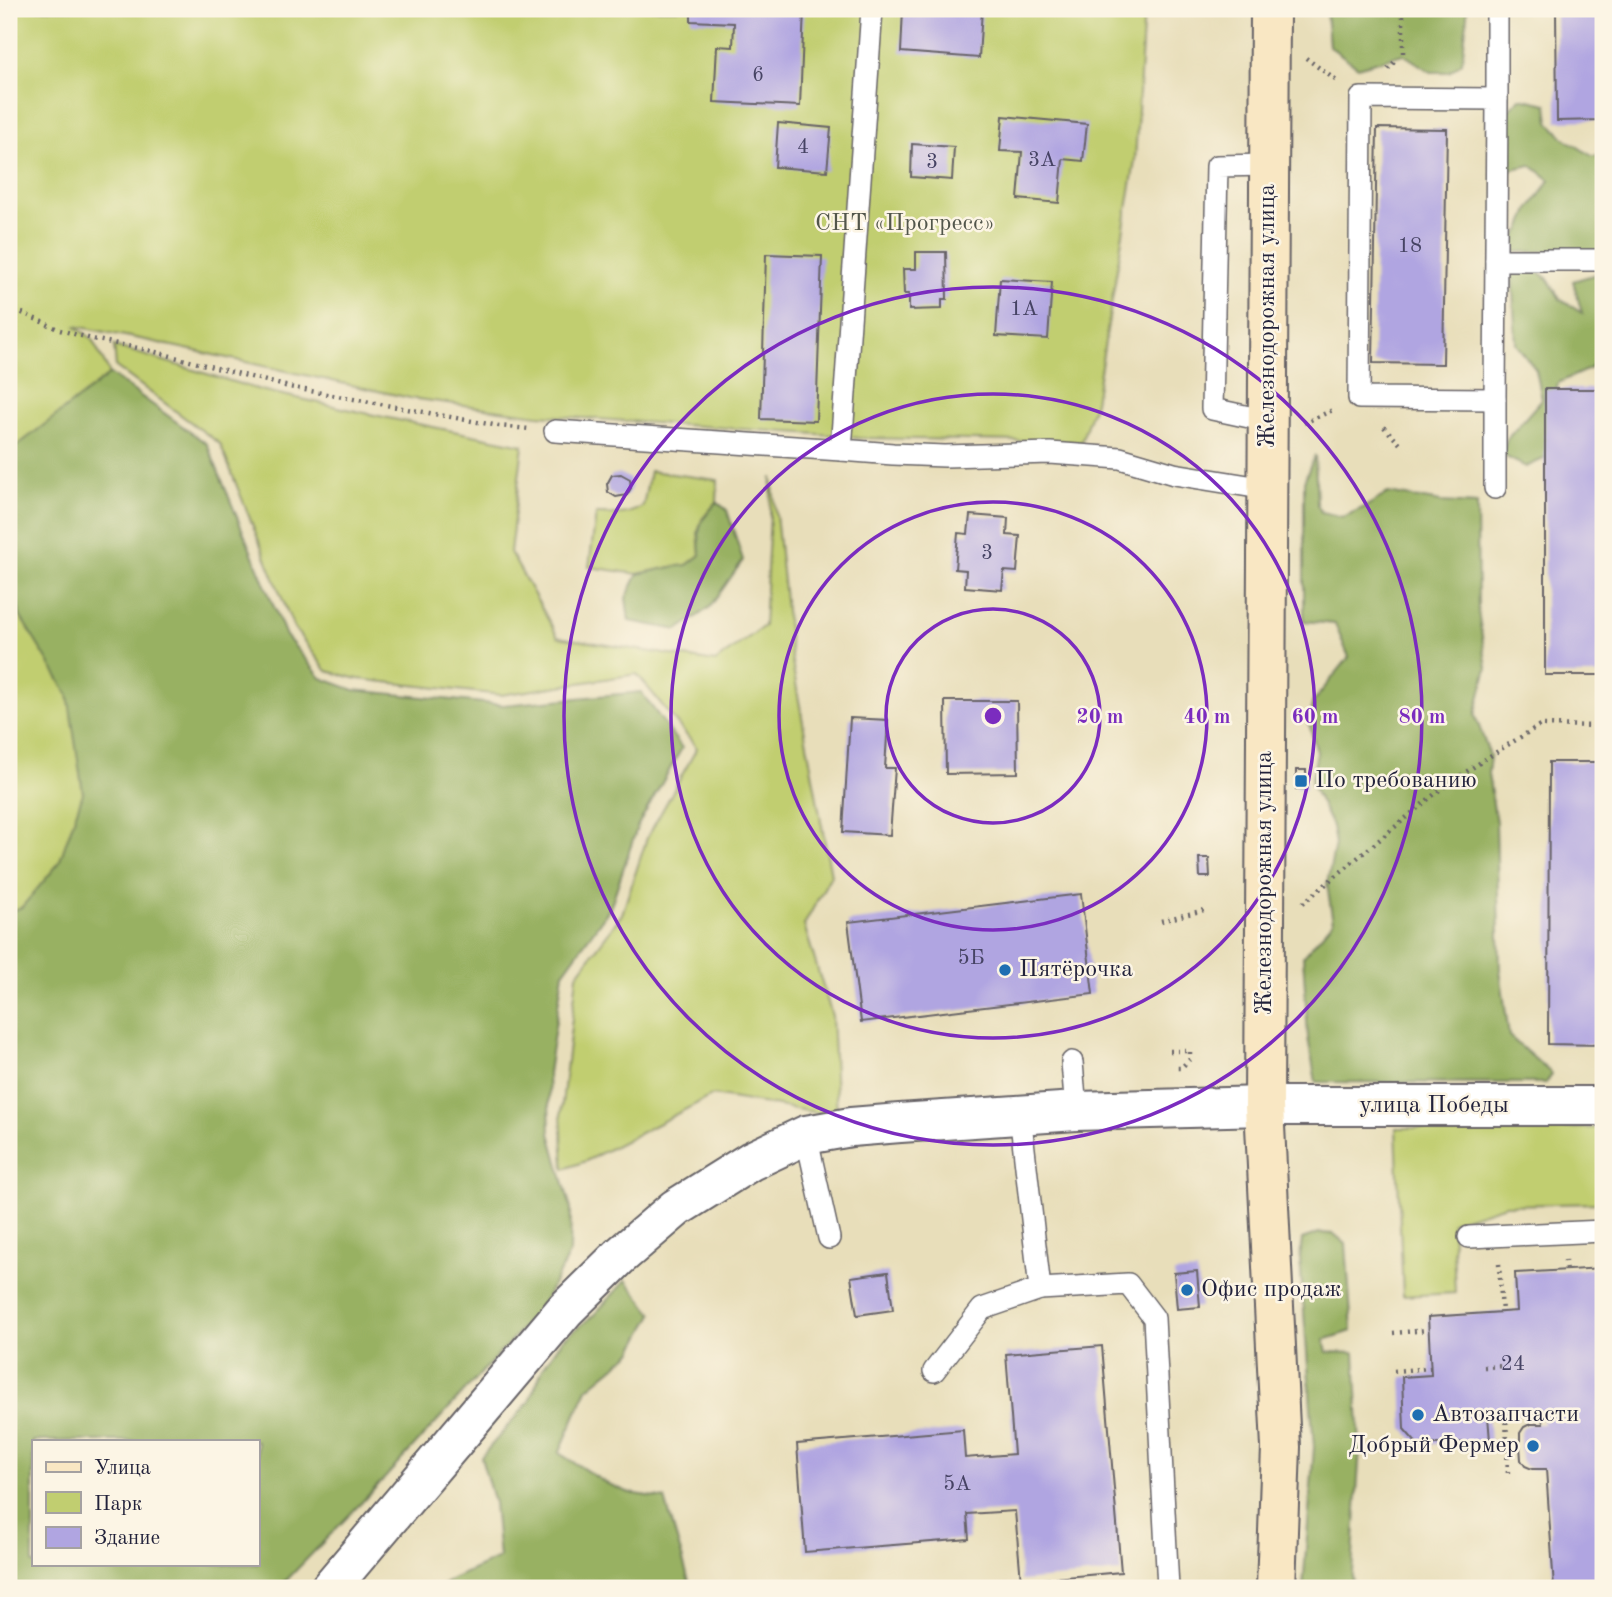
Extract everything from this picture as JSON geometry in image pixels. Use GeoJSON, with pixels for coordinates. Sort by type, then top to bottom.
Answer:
{"type":"FeatureCollection","features":[{"type":"Feature","properties":{"kind":"main road","name":"Железнодорожная улица"},"geometry":{"type":"LineString","coordinates":[[1270,9],[1264,1106],[1281,1447],[1276,1588]]}},
{"type":"Feature","properties":{"kind":"street","name":"улица Победы"},"geometry":{"type":"LineString","coordinates":[[330,1588],[565,1310],[620,1256],[676,1208],[751,1161],[806,1135],[851,1127],[1076,1111],[1264,1106],[1603,1106]]}},
{"type":"Feature","properties":{"kind":"lane"},"geometry":{"type":"LineString","coordinates":[[841,450],[872,9]]}},
{"type":"Feature","properties":{"kind":"lane"},"geometry":{"type":"LineString","coordinates":[[1495,488],[1497,9]]}},
{"type":"Feature","properties":{"kind":"lane"},"geometry":{"type":"LineString","coordinates":[[1495,399],[1359,398],[1361,98],[1497,99]]}},
{"type":"Feature","properties":{"kind":"lane"},"geometry":{"type":"LineString","coordinates":[[1268,421],[1212,409],[1217,166],[1269,164]]}},
{"type":"Feature","properties":{"kind":"lane"},"geometry":{"type":"LineString","coordinates":[[1496,260],[1603,260]]}},
{"type":"Feature","properties":{"kind":"lane"},"geometry":{"type":"LineString","coordinates":[[555,431],[894,454],[945,456],[1051,453],[1120,458],[1174,474],[1267,489]]}},
{"type":"Feature","properties":{"kind":"lane"},"geometry":{"type":"LineString","coordinates":[[1072,1062],[1076,1111]]}},
{"type":"Feature","properties":{"kind":"lane"},"geometry":{"type":"LineString","coordinates":[[1020,1114],[1040,1289]]}},
{"type":"Feature","properties":{"kind":"lane"},"geometry":{"type":"LineString","coordinates":[[806,1135],[830,1238]]}},
{"type":"Feature","properties":{"kind":"lane"},"geometry":{"type":"LineString","coordinates":[[1469,1237],[1603,1231]]}},
{"type":"Feature","properties":{"kind":"lane"},"geometry":{"type":"LineString","coordinates":[[934,1371],[982,1309],[1040,1289],[1128,1284],[1154,1318],[1168,1588]]}},
{"type":"Feature","properties":{"kind":"path"},"geometry":{"type":"LineString","coordinates":[[1403,9],[1403,53]]}},
{"type":"Feature","properties":{"kind":"path"},"geometry":{"type":"LineString","coordinates":[[1297,51],[1361,98]]}},
{"type":"Feature","properties":{"kind":"path"},"geometry":{"type":"LineString","coordinates":[[9,307],[60,330],[289,387],[499,426],[555,431]]}},
{"type":"Feature","properties":{"kind":"path"},"geometry":{"type":"LineString","coordinates":[[1300,905],[1442,788],[1540,726],[1603,726]]}},
{"type":"Feature","properties":{"kind":"path"},"geometry":{"type":"LineString","coordinates":[[1161,921],[1208,909]]}},
{"type":"Feature","properties":{"kind":"path"},"geometry":{"type":"LineString","coordinates":[[1170,1051],[1190,1051]]}},
{"type":"Feature","properties":{"kind":"path"},"geometry":{"type":"LineString","coordinates":[[1497,1236],[1502,1313]]}},
{"type":"Feature","properties":{"kind":"path"},"geometry":{"type":"LineString","coordinates":[[1393,1333],[1428,1330]]}},
{"type":"Feature","properties":{"kind":"path"},"geometry":{"type":"LineString","coordinates":[[1485,1367],[1504,1366]]}},
{"type":"Feature","properties":{"kind":"path"},"geometry":{"type":"LineString","coordinates":[[1394,1371],[1431,1368]]}},
{"type":"Feature","properties":{"kind":"path"},"geometry":{"type":"LineString","coordinates":[[1506,1415],[1508,1476]]}},
{"type":"Feature","properties":{"kind":"green space","name":"СНТ «Прогресс»"},"geometry":{"type":"Polygon","coordinates":[[[9,9],[1144,9],[1135,161],[1095,402],[1081,442],[858,438],[538,415],[410,398],[75,326],[92,339],[110,374],[94,386],[242,696],[33,1440],[9,1500],[9,9]]]}},
{"type":"Feature","properties":{"kind":"green space"},"geometry":{"type":"Polygon","coordinates":[[[1326,9],[1467,9],[1462,62],[1449,72],[1431,72],[1403,54],[1358,67],[1329,46],[1326,9]]]}},
{"type":"Feature","properties":{"kind":"green space"},"geometry":{"type":"Polygon","coordinates":[[[1520,98],[1547,104],[1549,122],[1564,138],[1592,156],[1603,156],[1603,251],[1513,252],[1512,242],[1529,210],[1550,180],[1531,165],[1503,171],[1505,113],[1520,98]]]}},
{"type":"Feature","properties":{"kind":"green space"},"geometry":{"type":"Polygon","coordinates":[[[1531,267],[1548,279],[1560,299],[1582,313],[1573,281],[1603,272],[1603,358],[1599,353],[1591,368],[1558,383],[1551,409],[1550,456],[1526,467],[1502,455],[1507,439],[1542,399],[1536,370],[1516,344],[1512,272],[1531,267]]]}},
{"type":"Feature","properties":{"kind":"green space"},"geometry":{"type":"Polygon","coordinates":[[[114,346],[260,390],[523,445],[510,552],[558,637],[715,662],[764,626],[772,477],[791,657],[831,875],[804,925],[832,1016],[837,1116],[713,1095],[586,1161],[564,1169],[561,1113],[577,975],[622,914],[647,838],[697,748],[637,674],[501,695],[358,679],[327,671],[294,628],[220,444],[116,367],[114,346]]]}},
{"type":"Feature","properties":{"kind":"green space"},"geometry":{"type":"Polygon","coordinates":[[[110,374],[207,444],[286,636],[321,678],[354,690],[503,705],[641,692],[682,748],[638,825],[610,908],[563,973],[548,1073],[550,1133],[571,1209],[570,1252],[541,1308],[383,1480],[279,1588],[9,1588],[9,912],[22,907],[59,863],[83,793],[68,694],[20,616],[9,562],[9,452],[110,374]]]}},
{"type":"Feature","properties":{"kind":"green space"},"geometry":{"type":"Polygon","coordinates":[[[1315,455],[1317,504],[1321,512],[1343,517],[1388,493],[1441,502],[1477,504],[1478,611],[1487,668],[1475,715],[1490,756],[1488,774],[1496,822],[1500,970],[1509,1036],[1552,1074],[1546,1083],[1316,1082],[1308,1038],[1303,956],[1333,922],[1327,884],[1335,844],[1332,826],[1311,783],[1317,752],[1308,720],[1313,702],[1349,657],[1335,624],[1304,621],[1304,481],[1315,455]]]}},
{"type":"Feature","properties":{"kind":"green space"},"geometry":{"type":"Polygon","coordinates":[[[650,471],[718,480],[717,502],[702,519],[698,532],[700,555],[687,565],[638,574],[589,567],[596,514],[615,515],[643,506],[650,471]]]}},
{"type":"Feature","properties":{"kind":"green space"},"geometry":{"type":"Polygon","coordinates":[[[717,502],[727,510],[743,560],[710,607],[678,630],[629,621],[626,598],[638,574],[687,565],[700,555],[700,526],[717,502]]]}},
{"type":"Feature","properties":{"kind":"green space"},"geometry":{"type":"Polygon","coordinates":[[[1396,1128],[1603,1128],[1603,1203],[1505,1205],[1452,1222],[1455,1293],[1403,1296],[1396,1128]]]}},
{"type":"Feature","properties":{"kind":"green space"},"geometry":{"type":"Polygon","coordinates":[[[1319,1233],[1334,1234],[1346,1244],[1352,1331],[1324,1340],[1327,1352],[1355,1353],[1360,1447],[1351,1588],[1303,1588],[1314,1447],[1300,1259],[1302,1239],[1319,1233]]]}},
{"type":"Feature","properties":{"kind":"green space"},"geometry":{"type":"Polygon","coordinates":[[[626,1280],[653,1314],[632,1352],[587,1389],[559,1453],[606,1483],[630,1493],[665,1499],[691,1588],[439,1588],[452,1579],[499,1558],[494,1503],[481,1457],[529,1402],[543,1368],[563,1339],[593,1316],[626,1280]]]}},
{"type":"Feature","properties":{"kind":"building"},"geometry":{"type":"Polygon","coordinates":[[[691,9],[804,9],[800,106],[714,102],[717,46],[733,47],[734,23],[691,21],[691,9]]]}},
{"type":"Feature","properties":{"kind":"building"},"geometry":{"type":"Polygon","coordinates":[[[903,9],[982,9],[979,58],[901,52],[903,9]]]}},
{"type":"Feature","properties":{"kind":"building"},"geometry":{"type":"Polygon","coordinates":[[[1556,9],[1603,9],[1603,120],[1557,121],[1556,9]]]}},
{"type":"Feature","properties":{"kind":"building"},"geometry":{"type":"Polygon","coordinates":[[[1003,116],[1087,124],[1083,161],[1063,159],[1059,203],[1018,199],[1022,152],[1000,151],[1003,116]]]}},
{"type":"Feature","properties":{"kind":"building"},"geometry":{"type":"Polygon","coordinates":[[[778,123],[831,128],[827,171],[775,167],[778,123]]]}},
{"type":"Feature","properties":{"kind":"building"},"geometry":{"type":"Polygon","coordinates":[[[1377,128],[1447,129],[1443,364],[1373,363],[1377,128]]]}},
{"type":"Feature","properties":{"kind":"building"},"geometry":{"type":"Polygon","coordinates":[[[912,144],[954,147],[952,180],[911,177],[912,144]]]}},
{"type":"Feature","properties":{"kind":"building"},"geometry":{"type":"Polygon","coordinates":[[[916,252],[946,252],[947,299],[942,299],[942,309],[909,310],[909,294],[904,294],[903,269],[916,269],[916,252]]]}},
{"type":"Feature","properties":{"kind":"building"},"geometry":{"type":"Polygon","coordinates":[[[766,254],[822,256],[816,421],[761,419],[766,254]]]}},
{"type":"Feature","properties":{"kind":"building"},"geometry":{"type":"Polygon","coordinates":[[[1000,279],[1052,282],[1048,339],[996,336],[1000,279]]]}},
{"type":"Feature","properties":{"kind":"building"},"geometry":{"type":"Polygon","coordinates":[[[1545,389],[1603,389],[1603,675],[1545,675],[1545,389]]]}},
{"type":"Feature","properties":{"kind":"building"},"geometry":{"type":"Polygon","coordinates":[[[621,474],[630,479],[631,488],[627,495],[616,497],[608,492],[607,484],[612,475],[621,474]]]}},
{"type":"Feature","properties":{"kind":"building"},"geometry":{"type":"Polygon","coordinates":[[[970,515],[1008,518],[1007,535],[1020,536],[1017,572],[1004,571],[1002,590],[965,587],[966,570],[955,569],[958,533],[968,534],[970,515]]]}},
{"type":"Feature","properties":{"kind":"building"},"geometry":{"type":"Polygon","coordinates":[[[945,701],[1017,701],[1018,773],[946,774],[945,701]]]}},
{"type":"Feature","properties":{"kind":"building"},"geometry":{"type":"Polygon","coordinates":[[[850,718],[888,720],[885,768],[895,768],[890,835],[843,832],[850,718]]]}},
{"type":"Feature","properties":{"kind":"building"},"geometry":{"type":"Polygon","coordinates":[[[1549,762],[1603,762],[1603,1045],[1548,1044],[1549,762]]]}},
{"type":"Feature","properties":{"kind":"building"},"geometry":{"type":"Polygon","coordinates":[[[1296,770],[1306,770],[1306,789],[1296,789],[1296,770]]]}},
{"type":"Feature","properties":{"kind":"building"},"geometry":{"type":"Polygon","coordinates":[[[1199,858],[1209,858],[1210,877],[1200,877],[1199,858]]]}},
{"type":"Feature","properties":{"kind":"building"},"geometry":{"type":"Polygon","coordinates":[[[1081,894],[1093,994],[861,1022],[848,922],[1081,894]]]}},
{"type":"Feature","properties":{"kind":"building"},"geometry":{"type":"Polygon","coordinates":[[[1603,1268],[1603,1588],[1554,1588],[1546,1469],[1532,1469],[1525,1466],[1521,1460],[1520,1433],[1530,1424],[1543,1424],[1542,1413],[1488,1416],[1490,1441],[1418,1445],[1404,1429],[1402,1377],[1431,1375],[1428,1317],[1517,1311],[1515,1273],[1603,1268]]]}},
{"type":"Feature","properties":{"kind":"building","name":"Офис продаж"},"geometry":{"type":"Polygon","coordinates":[[[1197,1271],[1200,1307],[1177,1309],[1174,1273],[1197,1271]]]}},
{"type":"Feature","properties":{"kind":"building"},"geometry":{"type":"Polygon","coordinates":[[[888,1272],[893,1310],[857,1315],[851,1277],[888,1272]]]}},
{"type":"Feature","properties":{"kind":"building"},"geometry":{"type":"Polygon","coordinates":[[[1102,1346],[1121,1572],[1021,1581],[1015,1511],[967,1514],[969,1539],[805,1552],[797,1444],[963,1430],[965,1458],[1014,1454],[1006,1354],[1102,1346]]]}},
{"type":"Feature","properties":{"kind":"place","name":"По требованию"},"geometry":{"type":"Point","coordinates":[1301,781]}},
{"type":"Feature","properties":{"kind":"place","name":"Пятёрочка"},"geometry":{"type":"Point","coordinates":[1005,970]}},
{"type":"Feature","properties":{"kind":"place","name":"Офис продаж"},"geometry":{"type":"Point","coordinates":[1187,1290]}},
{"type":"Feature","properties":{"kind":"place","name":"Автозапчасти"},"geometry":{"type":"Point","coordinates":[1418,1415]}},
{"type":"Feature","properties":{"kind":"place","name":"Добрый Фермер"},"geometry":{"type":"Point","coordinates":[1533,1446]}}]}
